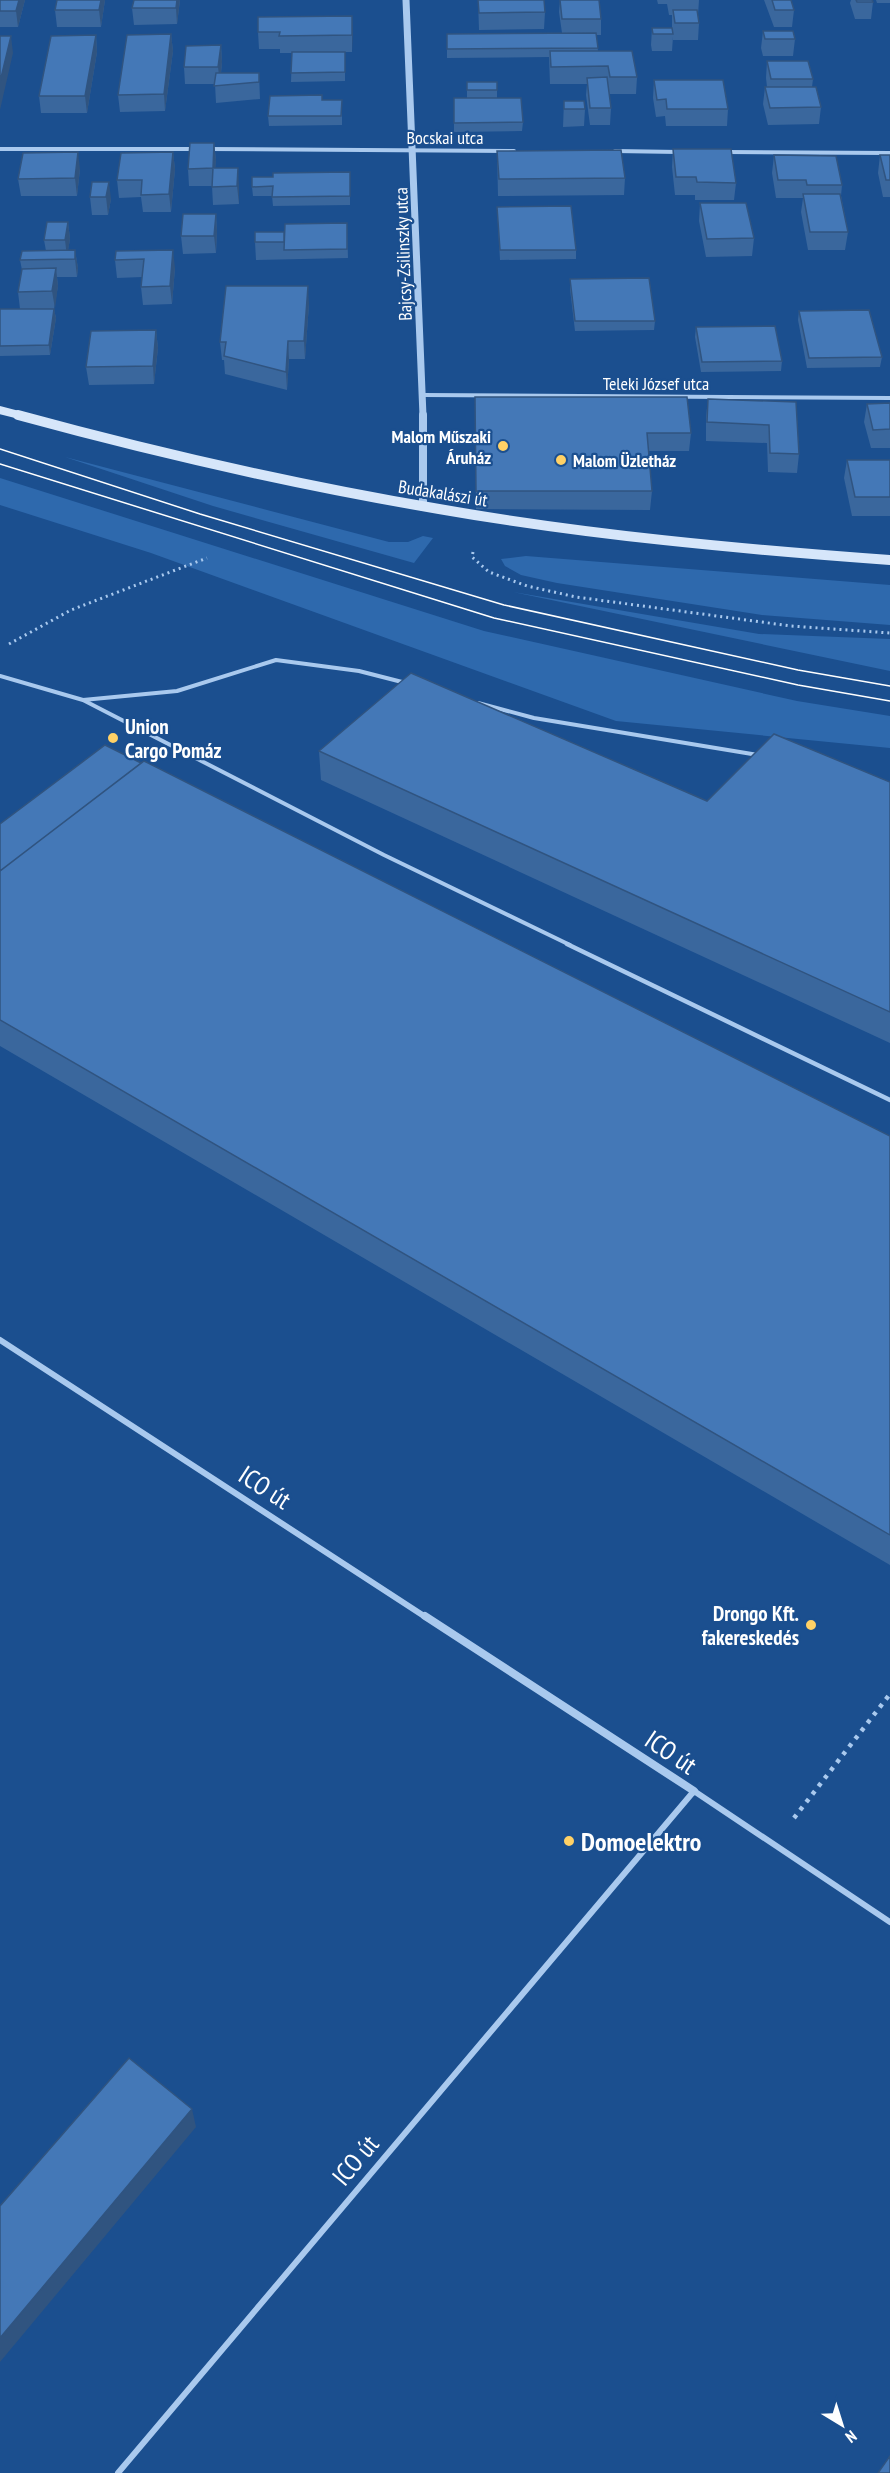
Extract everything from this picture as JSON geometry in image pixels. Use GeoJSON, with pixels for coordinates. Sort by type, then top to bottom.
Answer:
{"type":"FeatureCollection","features":[{"type":"Feature","properties":{"kind":"main road","name":"Budakalászi út"},"geometry":{"type":"LineString","coordinates":[[0,410],[233,470],[423,507],[679,542],[890,560]]}},
{"type":"Feature","properties":{"kind":"street","name":"Bajcsy-Zsilinszky utca"},"geometry":{"type":"LineString","coordinates":[[406,0],[423,395],[423,507]]}},
{"type":"Feature","properties":{"kind":"street","name":"Bocskai utca"},"geometry":{"type":"LineString","coordinates":[[0,149],[521,151]]}},
{"type":"Feature","properties":{"kind":"street"},"geometry":{"type":"LineString","coordinates":[[604,151],[688,152]]}},
{"type":"Feature","properties":{"kind":"street"},"geometry":{"type":"LineString","coordinates":[[723,152],[890,153]]}},
{"type":"Feature","properties":{"kind":"street","name":"Teleki József utca"},"geometry":{"type":"LineString","coordinates":[[423,395],[890,399]]}},
{"type":"Feature","properties":{"kind":"street","name":"ICO út"},"geometry":{"type":"LineString","coordinates":[[0,1340],[694,1791]]}},
{"type":"Feature","properties":{"kind":"lane"},"geometry":{"type":"LineString","coordinates":[[83,700],[177,691],[276,660],[359,671],[414,686]]}},
{"type":"Feature","properties":{"kind":"lane"},"geometry":{"type":"LineString","coordinates":[[0,676],[83,700],[384,855],[890,1100]]}},
{"type":"Feature","properties":{"kind":"lane"},"geometry":{"type":"LineString","coordinates":[[469,700],[534,718],[655,740],[764,756]]}},
{"type":"Feature","properties":{"kind":"lane"},"geometry":{"type":"LineString","coordinates":[[694,1791],[890,1922]]}},
{"type":"Feature","properties":{"kind":"lane","name":"ICO út"},"geometry":{"type":"LineString","coordinates":[[118,2473],[694,1791]]}},
{"type":"Feature","properties":{"kind":"path"},"geometry":{"type":"LineString","coordinates":[[478,516],[472,557],[489,572],[527,586],[576,597],[791,626],[890,633]]}},
{"type":"Feature","properties":{"kind":"path"},"geometry":{"type":"LineString","coordinates":[[0,648],[71,610],[207,558]]}},
{"type":"Feature","properties":{"kind":"path"},"geometry":{"type":"LineString","coordinates":[[774,1845],[890,1694]]}},
{"type":"Feature","properties":{"kind":"shaded area"},"geometry":{"type":"Polygon","coordinates":[[[65,457],[389,542],[408,542],[423,536],[433,538],[414,563],[213,506],[65,457]]]}},
{"type":"Feature","properties":{"kind":"shaded area"},"geometry":{"type":"Polygon","coordinates":[[[0,478],[484,631],[797,701],[890,716],[890,748],[616,721],[151,553],[0,505],[0,478]]]}},
{"type":"Feature","properties":{"kind":"shaded area"},"geometry":{"type":"Polygon","coordinates":[[[526,556],[890,585],[890,625],[762,615],[557,583],[521,575],[505,566],[501,559],[526,556]]]}},
{"type":"Feature","properties":{"kind":"shaded area"},"geometry":{"type":"Polygon","coordinates":[[[513,592],[759,634],[890,639],[890,671],[513,592]]]}},
{"type":"Feature","properties":{"kind":"building"},"geometry":{"type":"Polygon","coordinates":[[[0,0],[19,0],[16,11],[0,11],[0,0]]]}},
{"type":"Feature","properties":{"kind":"building"},"geometry":{"type":"Polygon","coordinates":[[[57,0],[101,0],[99,10],[55,10],[57,0]]]}},
{"type":"Feature","properties":{"kind":"building"},"geometry":{"type":"Polygon","coordinates":[[[134,0],[177,0],[176,8],[132,8],[134,0]]]}},
{"type":"Feature","properties":{"kind":"building"},"geometry":{"type":"Polygon","coordinates":[[[478,0],[544,0],[545,12],[479,13],[478,0]]]}},
{"type":"Feature","properties":{"kind":"building"},"geometry":{"type":"Polygon","coordinates":[[[560,0],[599,0],[601,19],[562,19],[560,0]]]}},
{"type":"Feature","properties":{"kind":"building"},"geometry":{"type":"Polygon","coordinates":[[[772,0],[791,0],[794,10],[775,10],[772,0]]]}},
{"type":"Feature","properties":{"kind":"building"},"geometry":{"type":"Polygon","coordinates":[[[856,0],[872,0],[873,2],[857,2],[856,0]]]}},
{"type":"Feature","properties":{"kind":"building"},"geometry":{"type":"Polygon","coordinates":[[[673,10],[697,10],[699,23],[675,23],[673,10]]]}},
{"type":"Feature","properties":{"kind":"building"},"geometry":{"type":"Polygon","coordinates":[[[352,16],[352,35],[279,36],[280,32],[258,32],[258,17],[352,16]]]}},
{"type":"Feature","properties":{"kind":"building"},"geometry":{"type":"Polygon","coordinates":[[[652,28],[672,28],[673,34],[653,34],[652,28]]]}},
{"type":"Feature","properties":{"kind":"building"},"geometry":{"type":"Polygon","coordinates":[[[763,31],[793,31],[795,39],[765,39],[763,31]]]}},
{"type":"Feature","properties":{"kind":"building"},"geometry":{"type":"Polygon","coordinates":[[[596,33],[598,48],[447,49],[447,34],[596,33]]]}},
{"type":"Feature","properties":{"kind":"building"},"geometry":{"type":"Polygon","coordinates":[[[171,34],[164,94],[118,95],[127,35],[171,34]]]}},
{"type":"Feature","properties":{"kind":"building"},"geometry":{"type":"Polygon","coordinates":[[[96,35],[85,96],[39,96],[51,36],[96,35]]]}},
{"type":"Feature","properties":{"kind":"building"},"geometry":{"type":"Polygon","coordinates":[[[0,36],[11,36],[0,82],[0,36]]]}},
{"type":"Feature","properties":{"kind":"building"},"geometry":{"type":"Polygon","coordinates":[[[221,45],[218,67],[184,67],[186,46],[221,45]]]}},
{"type":"Feature","properties":{"kind":"building"},"geometry":{"type":"Polygon","coordinates":[[[550,51],[632,51],[637,77],[610,77],[608,66],[551,67],[550,51]]]}},
{"type":"Feature","properties":{"kind":"building"},"geometry":{"type":"Polygon","coordinates":[[[292,52],[345,52],[345,72],[291,73],[292,52]]]}},
{"type":"Feature","properties":{"kind":"building"},"geometry":{"type":"Polygon","coordinates":[[[767,61],[808,61],[813,79],[771,79],[767,61]]]}},
{"type":"Feature","properties":{"kind":"building"},"geometry":{"type":"Polygon","coordinates":[[[216,73],[259,73],[259,82],[214,86],[216,73]]]}},
{"type":"Feature","properties":{"kind":"building"},"geometry":{"type":"Polygon","coordinates":[[[607,77],[611,108],[590,108],[587,78],[607,77]]]}},
{"type":"Feature","properties":{"kind":"building"},"geometry":{"type":"Polygon","coordinates":[[[654,80],[723,80],[728,109],[667,109],[666,99],[657,100],[654,80]]]}},
{"type":"Feature","properties":{"kind":"building"},"geometry":{"type":"Polygon","coordinates":[[[467,82],[497,82],[497,90],[467,90],[467,82]]]}},
{"type":"Feature","properties":{"kind":"building"},"geometry":{"type":"Polygon","coordinates":[[[765,87],[816,87],[821,107],[770,108],[765,87]]]}},
{"type":"Feature","properties":{"kind":"building"},"geometry":{"type":"Polygon","coordinates":[[[322,95],[322,100],[342,100],[341,116],[268,116],[270,96],[322,95]]]}},
{"type":"Feature","properties":{"kind":"building"},"geometry":{"type":"Polygon","coordinates":[[[454,98],[521,98],[523,122],[454,123],[454,98]]]}},
{"type":"Feature","properties":{"kind":"building"},"geometry":{"type":"Polygon","coordinates":[[[564,101],[584,101],[585,109],[564,109],[564,101]]]}},
{"type":"Feature","properties":{"kind":"building"},"geometry":{"type":"Polygon","coordinates":[[[190,143],[214,143],[213,168],[188,169],[190,143]]]}},
{"type":"Feature","properties":{"kind":"building"},"geometry":{"type":"Polygon","coordinates":[[[673,149],[731,149],[736,183],[697,182],[696,177],[676,177],[673,149]]]}},
{"type":"Feature","properties":{"kind":"building"},"geometry":{"type":"Polygon","coordinates":[[[621,150],[625,178],[499,179],[497,151],[621,150]]]}},
{"type":"Feature","properties":{"kind":"building"},"geometry":{"type":"Polygon","coordinates":[[[78,152],[75,178],[18,179],[23,153],[78,152]]]}},
{"type":"Feature","properties":{"kind":"building"},"geometry":{"type":"Polygon","coordinates":[[[173,152],[169,194],[141,195],[142,180],[117,180],[121,153],[173,152]]]}},
{"type":"Feature","properties":{"kind":"building"},"geometry":{"type":"Polygon","coordinates":[[[774,155],[836,156],[842,185],[807,185],[806,180],[778,180],[774,155]]]}},
{"type":"Feature","properties":{"kind":"building"},"geometry":{"type":"Polygon","coordinates":[[[880,155],[890,155],[890,180],[886,180],[880,155]]]}},
{"type":"Feature","properties":{"kind":"building"},"geometry":{"type":"Polygon","coordinates":[[[213,168],[238,168],[237,186],[212,187],[213,168]]]}},
{"type":"Feature","properties":{"kind":"building"},"geometry":{"type":"Polygon","coordinates":[[[350,172],[350,196],[272,197],[273,186],[252,187],[252,177],[273,177],[273,173],[350,172]]]}},
{"type":"Feature","properties":{"kind":"building"},"geometry":{"type":"Polygon","coordinates":[[[92,182],[109,182],[106,197],[90,197],[92,182]]]}},
{"type":"Feature","properties":{"kind":"building"},"geometry":{"type":"Polygon","coordinates":[[[803,194],[840,194],[848,232],[810,232],[803,194]]]}},
{"type":"Feature","properties":{"kind":"building"},"geometry":{"type":"Polygon","coordinates":[[[700,203],[746,203],[754,238],[707,239],[700,203]]]}},
{"type":"Feature","properties":{"kind":"building"},"geometry":{"type":"Polygon","coordinates":[[[571,206],[576,250],[500,250],[497,207],[571,206]]]}},
{"type":"Feature","properties":{"kind":"building"},"geometry":{"type":"Polygon","coordinates":[[[183,214],[216,214],[214,236],[181,236],[183,214]]]}},
{"type":"Feature","properties":{"kind":"building"},"geometry":{"type":"Polygon","coordinates":[[[47,222],[68,222],[65,240],[44,240],[47,222]]]}},
{"type":"Feature","properties":{"kind":"building"},"geometry":{"type":"Polygon","coordinates":[[[347,223],[347,249],[284,250],[285,224],[347,223]]]}},
{"type":"Feature","properties":{"kind":"building"},"geometry":{"type":"Polygon","coordinates":[[[255,232],[284,232],[284,242],[255,242],[255,232]]]}},
{"type":"Feature","properties":{"kind":"building"},"geometry":{"type":"Polygon","coordinates":[[[75,250],[75,259],[20,260],[22,251],[75,250]]]}},
{"type":"Feature","properties":{"kind":"building"},"geometry":{"type":"Polygon","coordinates":[[[173,250],[170,286],[141,287],[144,259],[115,260],[116,251],[173,250]]]}},
{"type":"Feature","properties":{"kind":"building"},"geometry":{"type":"Polygon","coordinates":[[[56,268],[52,291],[18,292],[22,269],[56,268]]]}},
{"type":"Feature","properties":{"kind":"building"},"geometry":{"type":"Polygon","coordinates":[[[649,278],[655,321],[575,321],[570,279],[649,278]]]}},
{"type":"Feature","properties":{"kind":"building"},"geometry":{"type":"Polygon","coordinates":[[[226,286],[308,286],[304,341],[288,341],[286,372],[224,356],[226,342],[220,342],[226,286]]]}},
{"type":"Feature","properties":{"kind":"building"},"geometry":{"type":"Polygon","coordinates":[[[0,309],[54,309],[49,345],[0,346],[0,309]]]}},
{"type":"Feature","properties":{"kind":"building"},"geometry":{"type":"Polygon","coordinates":[[[869,310],[882,357],[809,358],[799,311],[869,310]]]}},
{"type":"Feature","properties":{"kind":"building"},"geometry":{"type":"Polygon","coordinates":[[[775,326],[782,361],[702,362],[696,327],[775,326]]]}},
{"type":"Feature","properties":{"kind":"building"},"geometry":{"type":"Polygon","coordinates":[[[156,330],[153,366],[86,367],[91,331],[156,330]]]}},
{"type":"Feature","properties":{"kind":"building","name":"Malom Üzletház"},"geometry":{"type":"Polygon","coordinates":[[[475,397],[687,397],[691,433],[647,433],[652,491],[476,491],[475,397]]]}},
{"type":"Feature","properties":{"kind":"building"},"geometry":{"type":"Polygon","coordinates":[[[708,399],[796,402],[799,454],[770,453],[769,425],[707,422],[708,399]]]}},
{"type":"Feature","properties":{"kind":"building"},"geometry":{"type":"Polygon","coordinates":[[[890,403],[890,429],[873,430],[867,404],[890,403]]]}},
{"type":"Feature","properties":{"kind":"building"},"geometry":{"type":"Polygon","coordinates":[[[847,460],[890,460],[890,497],[855,497],[847,460]]]}},
{"type":"Feature","properties":{"kind":"building"},"geometry":{"type":"Polygon","coordinates":[[[411,673],[707,801],[774,734],[890,782],[890,1012],[319,751],[411,673]]]}},
{"type":"Feature","properties":{"kind":"building"},"geometry":{"type":"Polygon","coordinates":[[[105,745],[141,763],[0,871],[0,824],[105,745]]]}},
{"type":"Feature","properties":{"kind":"building"},"geometry":{"type":"Polygon","coordinates":[[[144,761],[890,1136],[890,1535],[0,1020],[0,871],[144,761]]]}},
{"type":"Feature","properties":{"kind":"building"},"geometry":{"type":"Polygon","coordinates":[[[129,2058],[192,2109],[0,2338],[0,2206],[129,2058]]]}},
{"type":"Feature","properties":{"kind":"building"},"geometry":{"type":"Polygon","coordinates":[[[890,2456],[890,2473],[878,2473],[890,2456]]]}},
{"type":"Feature","properties":{"kind":"tram line"},"geometry":{"type":"LineString","coordinates":[[0,449],[200,514],[504,605],[798,670],[890,686]]}},
{"type":"Feature","properties":{"kind":"tram line"},"geometry":{"type":"LineString","coordinates":[[0,464],[494,618],[798,685],[890,701]]}},
{"type":"Feature","properties":{"kind":"place","name":"Malom Műszaki Áruház"},"geometry":{"type":"Point","coordinates":[503,446]}},
{"type":"Feature","properties":{"kind":"place","name":"Malom Üzletház"},"geometry":{"type":"Point","coordinates":[561,460]}},
{"type":"Feature","properties":{"kind":"place","name":"Union Cargo Pomáz"},"geometry":{"type":"Point","coordinates":[113,738]}},
{"type":"Feature","properties":{"kind":"place","name":"Drongo Kft. fakereskedés"},"geometry":{"type":"Point","coordinates":[811,1625]}},
{"type":"Feature","properties":{"kind":"place","name":"Domoelektro"},"geometry":{"type":"Point","coordinates":[569,1841]}}]}
